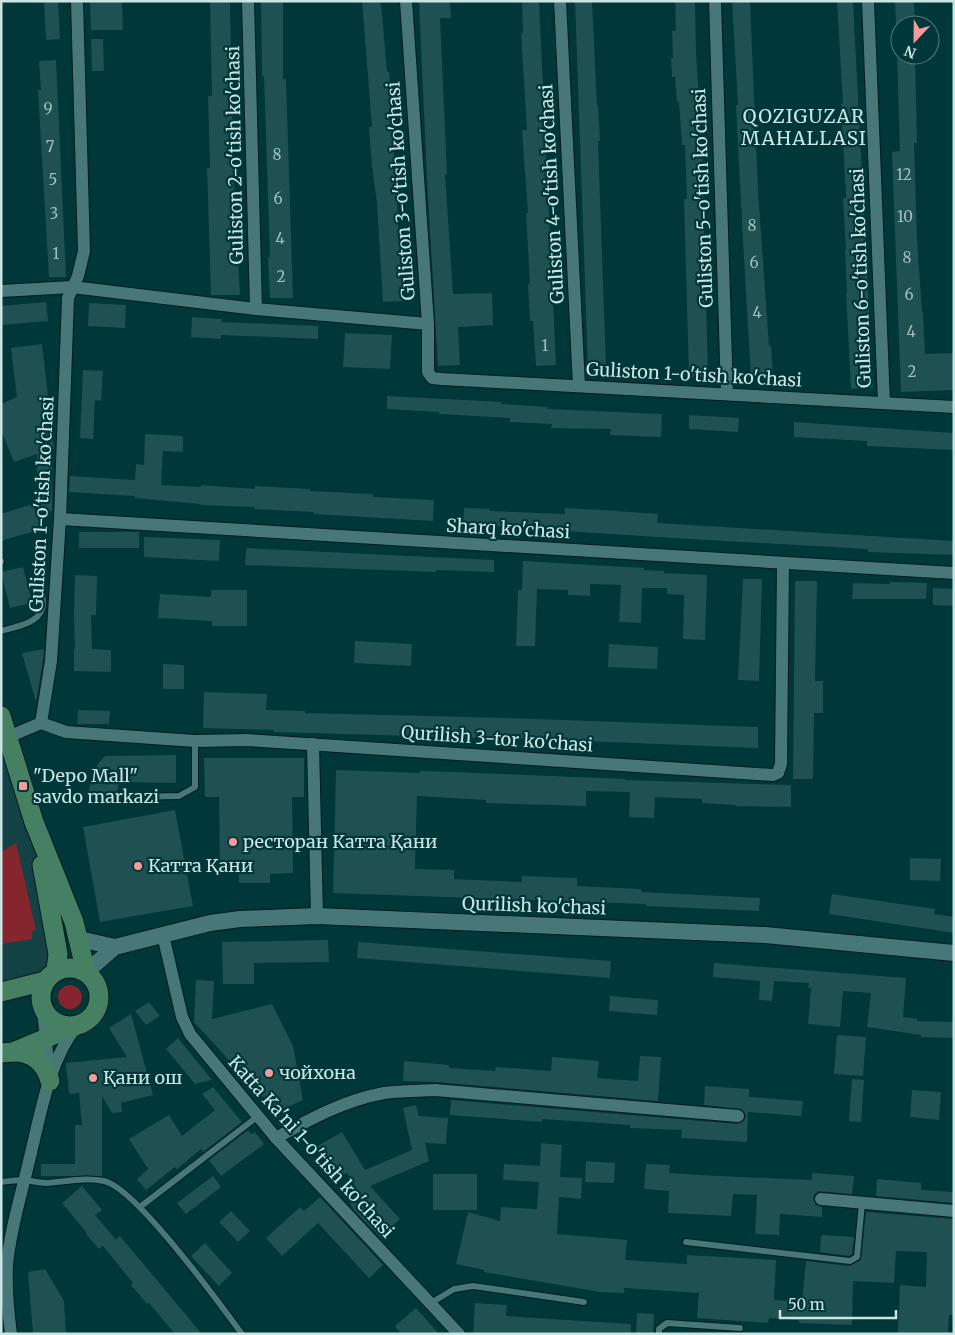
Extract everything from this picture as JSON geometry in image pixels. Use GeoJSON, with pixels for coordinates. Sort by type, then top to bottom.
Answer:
{"type":"FeatureCollection","features":[{"type":"Feature","properties":{"kind":"main road"},"geometry":{"type":"LineString","coordinates":[[1,716],[34,822],[79,939],[86,972]]}},
{"type":"Feature","properties":{"kind":"main road"},"geometry":{"type":"LineString","coordinates":[[34,822],[58,954],[40,996],[43,1010],[49,1018],[58,1024],[67,1026],[78,1025]]}},
{"type":"Feature","properties":{"kind":"main road"},"geometry":{"type":"LineString","coordinates":[[1,992],[73,968],[86,972],[93,978],[97,986],[99,1000],[91,1018],[46,1038],[7,1052]]}},
{"type":"Feature","properties":{"kind":"main road"},"geometry":{"type":"LineString","coordinates":[[7,1052],[29,1054],[37,1059],[45,1068],[50,1080]]}},
{"type":"Feature","properties":{"kind":"street","name":"Guliston 1-o'tish ko'chasi"},"geometry":{"type":"LineString","coordinates":[[41,723],[51,661],[60,519],[68,298],[78,276],[84,251],[77,1]]}},
{"type":"Feature","properties":{"kind":"street","name":"Guliston 2-o'tish ko'chasi"},"geometry":{"type":"LineString","coordinates":[[248,1],[256,309]]}},
{"type":"Feature","properties":{"kind":"street","name":"Guliston 3-o'tish ko'chasi"},"geometry":{"type":"LineString","coordinates":[[406,1],[428,324],[428,372],[432,378]]}},
{"type":"Feature","properties":{"kind":"street","name":"Guliston 4-o'tish ko'chasi"},"geometry":{"type":"LineString","coordinates":[[560,1],[579,386]]}},
{"type":"Feature","properties":{"kind":"street","name":"Guliston 5-o'tish ko'chasi"},"geometry":{"type":"LineString","coordinates":[[715,1],[727,394]]}},
{"type":"Feature","properties":{"kind":"street","name":"Guliston 6-o'tish ko'chasi"},"geometry":{"type":"LineString","coordinates":[[868,1],[884,403]]}},
{"type":"Feature","properties":{"kind":"street"},"geometry":{"type":"LineString","coordinates":[[1,291],[72,287],[256,309],[428,324]]}},
{"type":"Feature","properties":{"kind":"street","name":"Guliston 1-o'tish ko'chasi"},"geometry":{"type":"LineString","coordinates":[[432,378],[954,407]]}},
{"type":"Feature","properties":{"kind":"street","name":"Sharq ko'chasi"},"geometry":{"type":"LineString","coordinates":[[60,519],[954,573]]}},
{"type":"Feature","properties":{"kind":"street","name":"Qurilish 3-tor ko'chasi"},"geometry":{"type":"LineString","coordinates":[[41,723],[66,732],[195,741],[247,740],[313,744],[773,775],[778,773],[781,764],[784,563]]}},
{"type":"Feature","properties":{"kind":"street"},"geometry":{"type":"LineString","coordinates":[[8,737],[41,723]]}},
{"type":"Feature","properties":{"kind":"street"},"geometry":{"type":"LineString","coordinates":[[313,744],[317,916]]}},
{"type":"Feature","properties":{"kind":"street","name":"Qurilish ko'chasi"},"geometry":{"type":"LineString","coordinates":[[79,939],[115,947],[210,923],[240,919],[317,916],[765,935],[954,953]]}},
{"type":"Feature","properties":{"kind":"street","name":"Katta Ka'ni 1-o'tish ko'chasi"},"geometry":{"type":"LineString","coordinates":[[163,935],[185,1026],[202,1051],[276,1138],[459,1334]]}},
{"type":"Feature","properties":{"kind":"street","name":"Qurilish ko'chasi"},"geometry":{"type":"LineString","coordinates":[[86,972],[115,947]]}},
{"type":"Feature","properties":{"kind":"street"},"geometry":{"type":"LineString","coordinates":[[43,1010],[50,1080]]}},
{"type":"Feature","properties":{"kind":"street"},"geometry":{"type":"LineString","coordinates":[[11,1334],[4,1263],[13,1221],[50,1080],[63,1046],[78,1025]]}},
{"type":"Feature","properties":{"kind":"street"},"geometry":{"type":"LineString","coordinates":[[276,1138],[306,1121],[343,1104],[384,1093],[435,1090],[738,1116]]}},
{"type":"Feature","properties":{"kind":"street"},"geometry":{"type":"LineString","coordinates":[[821,1199],[954,1211]]}},
{"type":"Feature","properties":{"kind":"lane"},"geometry":{"type":"LineString","coordinates":[[1,631],[36,619],[43,608],[40,582]]}},
{"type":"Feature","properties":{"kind":"lane"},"geometry":{"type":"LineString","coordinates":[[132,797],[179,796],[194,786],[195,741]]}},
{"type":"Feature","properties":{"kind":"lane"},"geometry":{"type":"LineString","coordinates":[[140,1207],[257,1117]]}},
{"type":"Feature","properties":{"kind":"lane"},"geometry":{"type":"LineString","coordinates":[[1,1182],[24,1180],[45,1183],[87,1179],[106,1181],[140,1207],[201,1278],[242,1334]]}},
{"type":"Feature","properties":{"kind":"lane"},"geometry":{"type":"LineString","coordinates":[[686,1242],[850,1262],[857,1257],[862,1203]]}},
{"type":"Feature","properties":{"kind":"lane"},"geometry":{"type":"LineString","coordinates":[[431,1304],[454,1289],[473,1286],[584,1302]]}},
{"type":"Feature","properties":{"kind":"lane"},"geometry":{"type":"LineString","coordinates":[[659,1334],[660,1329],[667,1323],[740,1328]]}},
{"type":"Feature","properties":{"kind":"shaded area"},"geometry":{"type":"Polygon","coordinates":[[[1,716],[34,822],[56,970],[1,992],[1,716]]]}},
{"type":"Feature","properties":{"kind":"shaded area"},"geometry":{"type":"Polygon","coordinates":[[[16,843],[36,930],[32,931],[32,939],[1,944],[1,852],[16,843]]]}},
{"type":"Feature","properties":{"kind":"shaded area"},"geometry":{"type":"Polygon","coordinates":[[[70,985],[75,986],[81,992],[81,1002],[75,1008],[70,1009],[65,1008],[59,1002],[58,997],[59,992],[65,986],[70,985]]]}},
{"type":"Feature","properties":{"kind":"building"},"geometry":{"type":"Polygon","coordinates":[[[44,1],[58,1],[60,39],[46,40],[44,1]]]}},
{"type":"Feature","properties":{"kind":"building"},"geometry":{"type":"Polygon","coordinates":[[[90,1],[122,1],[123,30],[91,30],[90,1]]]}},
{"type":"Feature","properties":{"kind":"building"},"geometry":{"type":"Polygon","coordinates":[[[210,1],[230,1],[233,167],[240,295],[211,295],[207,168],[210,168],[208,96],[212,96],[210,1]]]}},
{"type":"Feature","properties":{"kind":"building"},"geometry":{"type":"Polygon","coordinates":[[[261,1],[283,1],[283,79],[286,79],[293,298],[270,298],[261,1]]]}},
{"type":"Feature","properties":{"kind":"building"},"geometry":{"type":"Polygon","coordinates":[[[362,1],[380,1],[382,13],[387,72],[389,71],[403,301],[383,302],[377,203],[369,127],[372,127],[362,1]]]}},
{"type":"Feature","properties":{"kind":"building"},"geometry":{"type":"Polygon","coordinates":[[[419,1],[450,1],[451,18],[440,18],[447,174],[445,174],[453,294],[492,293],[493,325],[458,327],[460,365],[438,366],[419,1]]]}},
{"type":"Feature","properties":{"kind":"building"},"geometry":{"type":"Polygon","coordinates":[[[522,1],[539,1],[556,365],[536,366],[533,321],[530,321],[526,213],[528,213],[522,130],[527,130],[521,33],[523,33],[522,1]]]}},
{"type":"Feature","properties":{"kind":"building"},"geometry":{"type":"Polygon","coordinates":[[[575,1],[592,1],[600,141],[598,141],[606,367],[588,368],[575,1]]]}},
{"type":"Feature","properties":{"kind":"building"},"geometry":{"type":"Polygon","coordinates":[[[675,1],[695,1],[696,53],[702,144],[708,377],[689,377],[684,199],[687,199],[685,145],[682,145],[679,102],[677,102],[675,77],[672,77],[671,58],[673,58],[672,31],[676,31],[675,1]]]}},
{"type":"Feature","properties":{"kind":"building"},"geometry":{"type":"Polygon","coordinates":[[[732,1],[750,1],[758,191],[773,377],[751,378],[732,1]]]}},
{"type":"Feature","properties":{"kind":"building"},"geometry":{"type":"Polygon","coordinates":[[[837,1],[853,1],[873,388],[851,389],[843,198],[846,198],[841,104],[843,104],[837,1]]]}},
{"type":"Feature","properties":{"kind":"building"},"geometry":{"type":"Polygon","coordinates":[[[895,1],[914,1],[915,15],[896,15],[895,1]]]}},
{"type":"Feature","properties":{"kind":"building"},"geometry":{"type":"Polygon","coordinates":[[[91,39],[103,39],[104,71],[92,71],[91,39]]]}},
{"type":"Feature","properties":{"kind":"building"},"geometry":{"type":"Polygon","coordinates":[[[56,60],[66,277],[49,277],[38,90],[41,90],[39,61],[56,60]]]}},
{"type":"Feature","properties":{"kind":"building"},"geometry":{"type":"Polygon","coordinates":[[[897,65],[915,65],[917,143],[914,143],[917,240],[925,354],[954,353],[954,390],[901,392],[892,152],[900,151],[897,65]]]}},
{"type":"Feature","properties":{"kind":"building"},"geometry":{"type":"Polygon","coordinates":[[[46,302],[48,321],[1,325],[1,306],[46,302]]]}},
{"type":"Feature","properties":{"kind":"building"},"geometry":{"type":"Polygon","coordinates":[[[89,303],[126,305],[125,328],[88,326],[89,303]]]}},
{"type":"Feature","properties":{"kind":"building"},"geometry":{"type":"Polygon","coordinates":[[[192,317],[222,319],[221,322],[318,326],[318,339],[221,335],[221,339],[191,337],[192,317]]]}},
{"type":"Feature","properties":{"kind":"building"},"geometry":{"type":"Polygon","coordinates":[[[345,333],[392,335],[390,369],[343,367],[345,333]]]}},
{"type":"Feature","properties":{"kind":"building"},"geometry":{"type":"Polygon","coordinates":[[[42,344],[54,449],[52,449],[52,511],[37,511],[37,454],[14,462],[1,430],[1,404],[17,397],[11,348],[42,344]]]}},
{"type":"Feature","properties":{"kind":"building"},"geometry":{"type":"Polygon","coordinates":[[[83,370],[103,371],[101,401],[95,400],[93,439],[80,438],[83,370]]]}},
{"type":"Feature","properties":{"kind":"building"},"geometry":{"type":"Polygon","coordinates":[[[387,396],[502,402],[501,404],[548,407],[547,409],[662,414],[661,437],[610,435],[611,429],[551,428],[552,424],[510,422],[510,418],[387,409],[387,396]]]}},
{"type":"Feature","properties":{"kind":"building"},"geometry":{"type":"Polygon","coordinates":[[[689,415],[739,418],[738,432],[689,429],[689,415]]]}},
{"type":"Feature","properties":{"kind":"building"},"geometry":{"type":"Polygon","coordinates":[[[794,422],[954,433],[954,450],[867,446],[867,441],[794,437],[794,422]]]}},
{"type":"Feature","properties":{"kind":"building"},"geometry":{"type":"Polygon","coordinates":[[[145,434],[183,436],[183,452],[163,451],[161,485],[201,487],[201,485],[255,489],[255,486],[310,489],[310,491],[373,494],[373,497],[434,500],[433,521],[314,514],[314,512],[254,509],[254,507],[200,505],[134,498],[135,496],[69,492],[70,476],[135,480],[136,464],[144,465],[145,434]]]}},
{"type":"Feature","properties":{"kind":"building"},"geometry":{"type":"Polygon","coordinates":[[[33,504],[41,529],[1,541],[1,514],[33,504]]]}},
{"type":"Feature","properties":{"kind":"building"},"geometry":{"type":"Polygon","coordinates":[[[464,508],[565,514],[565,508],[602,510],[658,514],[657,523],[954,541],[954,555],[868,552],[868,549],[564,531],[564,529],[463,525],[464,508]]]}},
{"type":"Feature","properties":{"kind":"building"},"geometry":{"type":"Polygon","coordinates":[[[79,532],[139,532],[139,548],[79,548],[79,532]]]}},
{"type":"Feature","properties":{"kind":"building"},"geometry":{"type":"Polygon","coordinates":[[[144,537],[220,540],[219,561],[144,557],[144,537]]]}},
{"type":"Feature","properties":{"kind":"building"},"geometry":{"type":"Polygon","coordinates":[[[246,548],[494,560],[494,572],[436,570],[436,572],[245,565],[246,548]]]}},
{"type":"Feature","properties":{"kind":"building"},"geometry":{"type":"Polygon","coordinates":[[[523,561],[644,568],[644,570],[664,571],[664,573],[707,575],[705,640],[683,639],[684,595],[667,594],[667,588],[642,588],[641,623],[619,622],[621,585],[590,584],[590,596],[568,595],[568,590],[537,589],[535,646],[516,646],[518,590],[522,590],[523,561]]]}},
{"type":"Feature","properties":{"kind":"building"},"geometry":{"type":"Polygon","coordinates":[[[23,567],[32,603],[10,608],[1,572],[23,567]]]}},
{"type":"Feature","properties":{"kind":"building"},"geometry":{"type":"Polygon","coordinates":[[[75,575],[97,576],[96,615],[91,615],[92,649],[111,650],[111,672],[74,671],[75,575]]]}},
{"type":"Feature","properties":{"kind":"building"},"geometry":{"type":"Polygon","coordinates":[[[743,579],[762,579],[759,681],[738,680],[743,579]]]}},
{"type":"Feature","properties":{"kind":"building"},"geometry":{"type":"Polygon","coordinates":[[[795,581],[817,581],[815,681],[823,681],[823,713],[814,713],[813,779],[793,779],[795,581]]]}},
{"type":"Feature","properties":{"kind":"building"},"geometry":{"type":"Polygon","coordinates":[[[890,582],[927,583],[926,599],[852,599],[853,583],[890,584],[890,582]]]}},
{"type":"Feature","properties":{"kind":"building"},"geometry":{"type":"Polygon","coordinates":[[[933,588],[954,589],[954,606],[933,605],[933,588]]]}},
{"type":"Feature","properties":{"kind":"building"},"geometry":{"type":"Polygon","coordinates":[[[211,590],[247,590],[247,626],[212,626],[212,621],[158,618],[160,594],[211,597],[211,590]]]}},
{"type":"Feature","properties":{"kind":"building"},"geometry":{"type":"Polygon","coordinates":[[[355,641],[412,644],[411,666],[354,663],[355,641]]]}},
{"type":"Feature","properties":{"kind":"building"},"geometry":{"type":"Polygon","coordinates":[[[609,644],[658,647],[657,669],[608,667],[609,644]]]}},
{"type":"Feature","properties":{"kind":"building"},"geometry":{"type":"Polygon","coordinates":[[[44,649],[43,660],[36,702],[22,653],[44,649]]]}},
{"type":"Feature","properties":{"kind":"building"},"geometry":{"type":"Polygon","coordinates":[[[163,664],[184,665],[184,689],[163,689],[163,664]]]}},
{"type":"Feature","properties":{"kind":"building"},"geometry":{"type":"Polygon","coordinates":[[[204,692],[267,694],[266,710],[305,711],[305,713],[758,727],[758,748],[203,728],[204,692]]]}},
{"type":"Feature","properties":{"kind":"building"},"geometry":{"type":"Polygon","coordinates":[[[78,710],[110,711],[109,724],[77,724],[78,710]]]}},
{"type":"Feature","properties":{"kind":"building"},"geometry":{"type":"Polygon","coordinates":[[[176,755],[176,783],[119,782],[116,797],[89,797],[89,788],[97,765],[105,756],[176,755]]]}},
{"type":"Feature","properties":{"kind":"building"},"geometry":{"type":"Polygon","coordinates":[[[204,758],[304,758],[304,797],[292,797],[293,873],[270,874],[270,883],[239,883],[239,873],[220,873],[219,797],[205,797],[204,758]]]}},
{"type":"Feature","properties":{"kind":"building"},"geometry":{"type":"Polygon","coordinates":[[[336,770],[420,773],[420,771],[454,772],[791,785],[791,807],[736,806],[702,803],[702,799],[655,797],[654,818],[629,817],[630,792],[586,791],[586,806],[486,803],[486,800],[417,796],[415,869],[454,870],[454,879],[522,882],[522,876],[577,878],[577,886],[641,889],[641,892],[760,898],[759,911],[646,906],[646,904],[333,893],[336,770]]]}},
{"type":"Feature","properties":{"kind":"building","name":"Катта Қани"},"geometry":{"type":"Polygon","coordinates":[[[175,810],[193,906],[100,922],[83,827],[175,810]]]}},
{"type":"Feature","properties":{"kind":"building"},"geometry":{"type":"Polygon","coordinates":[[[910,858],[941,859],[940,881],[910,880],[910,858]]]}},
{"type":"Feature","properties":{"kind":"building"},"geometry":{"type":"Polygon","coordinates":[[[832,894],[935,909],[934,914],[954,917],[954,933],[829,914],[832,894]]]}},
{"type":"Feature","properties":{"kind":"building"},"geometry":{"type":"Polygon","coordinates":[[[328,940],[329,962],[254,963],[254,984],[223,984],[222,942],[328,940]]]}},
{"type":"Feature","properties":{"kind":"building"},"geometry":{"type":"Polygon","coordinates":[[[358,942],[611,961],[610,978],[357,958],[358,942]]]}},
{"type":"Feature","properties":{"kind":"building"},"geometry":{"type":"Polygon","coordinates":[[[714,963],[906,978],[903,1017],[917,1019],[917,1021],[954,1022],[954,1038],[921,1037],[921,1035],[867,1027],[871,993],[843,991],[840,1027],[808,1024],[811,988],[808,988],[809,983],[774,981],[772,1001],[759,1000],[760,981],[713,977],[714,963]]]}},
{"type":"Feature","properties":{"kind":"building","name":"чойхона"},"geometry":{"type":"Polygon","coordinates":[[[196,980],[214,981],[212,1019],[272,1004],[293,1046],[303,1100],[277,1112],[194,1022],[196,980]]]}},
{"type":"Feature","properties":{"kind":"building"},"geometry":{"type":"Polygon","coordinates":[[[610,996],[658,1000],[657,1015],[609,1011],[610,996]]]}},
{"type":"Feature","properties":{"kind":"building"},"geometry":{"type":"Polygon","coordinates":[[[149,1002],[160,1016],[146,1025],[135,1011],[149,1002]]]}},
{"type":"Feature","properties":{"kind":"building"},"geometry":{"type":"Polygon","coordinates":[[[131,1014],[153,1095],[121,1103],[122,1112],[112,1113],[102,1096],[102,1176],[41,1176],[41,1164],[75,1164],[75,1125],[82,1125],[79,1093],[69,1094],[66,1063],[127,1057],[109,1028],[131,1014]]]}},
{"type":"Feature","properties":{"kind":"building"},"geometry":{"type":"Polygon","coordinates":[[[837,1035],[866,1037],[863,1076],[834,1074],[837,1035]]]}},
{"type":"Feature","properties":{"kind":"building"},"geometry":{"type":"Polygon","coordinates":[[[178,1038],[212,1080],[195,1084],[166,1049],[178,1038]]]}},
{"type":"Feature","properties":{"kind":"building"},"geometry":{"type":"Polygon","coordinates":[[[640,1056],[661,1057],[658,1101],[436,1082],[403,1081],[404,1061],[449,1065],[449,1068],[495,1071],[496,1067],[551,1071],[552,1057],[599,1061],[597,1078],[638,1081],[640,1056]]]}},
{"type":"Feature","properties":{"kind":"building"},"geometry":{"type":"Polygon","coordinates":[[[852,1079],[864,1080],[861,1122],[849,1121],[852,1079]]]}},
{"type":"Feature","properties":{"kind":"building"},"geometry":{"type":"Polygon","coordinates":[[[705,1086],[749,1089],[749,1097],[803,1101],[801,1116],[748,1112],[747,1142],[681,1138],[682,1130],[630,1128],[630,1125],[542,1119],[542,1122],[450,1115],[451,1100],[737,1124],[744,1121],[746,1116],[742,1109],[704,1105],[705,1086]]]}},
{"type":"Feature","properties":{"kind":"building"},"geometry":{"type":"Polygon","coordinates":[[[213,1087],[242,1122],[203,1152],[201,1149],[177,1169],[175,1167],[146,1190],[137,1179],[148,1169],[129,1139],[169,1115],[182,1136],[215,1110],[202,1094],[213,1087]]]}},
{"type":"Feature","properties":{"kind":"building"},"geometry":{"type":"Polygon","coordinates":[[[912,1090],[941,1092],[939,1120],[910,1117],[912,1090]]]}},
{"type":"Feature","properties":{"kind":"building"},"geometry":{"type":"Polygon","coordinates":[[[416,1105],[419,1116],[448,1118],[446,1144],[425,1143],[429,1161],[370,1186],[400,1219],[380,1237],[354,1210],[350,1203],[360,1194],[347,1173],[336,1180],[316,1147],[342,1132],[365,1170],[412,1150],[403,1108],[416,1105]]]}},
{"type":"Feature","properties":{"kind":"building"},"geometry":{"type":"Polygon","coordinates":[[[248,1130],[251,1134],[255,1132],[264,1144],[221,1176],[209,1160],[248,1130]]]}},
{"type":"Feature","properties":{"kind":"building"},"geometry":{"type":"Polygon","coordinates":[[[541,1143],[562,1145],[560,1177],[582,1178],[581,1199],[559,1197],[557,1234],[627,1240],[625,1260],[687,1264],[687,1255],[776,1260],[774,1300],[802,1302],[806,1261],[849,1266],[861,1260],[866,1212],[954,1219],[954,1315],[949,1315],[948,1334],[898,1334],[900,1285],[926,1287],[927,1252],[896,1251],[894,1283],[853,1281],[852,1325],[799,1323],[799,1320],[769,1318],[768,1323],[697,1318],[699,1293],[624,1288],[624,1293],[600,1292],[484,1272],[484,1270],[456,1264],[468,1212],[500,1221],[501,1207],[537,1209],[539,1182],[503,1180],[504,1164],[540,1166],[541,1143]]]}},
{"type":"Feature","properties":{"kind":"building"},"geometry":{"type":"Polygon","coordinates":[[[586,1161],[615,1163],[614,1183],[585,1182],[586,1161]]]}},
{"type":"Feature","properties":{"kind":"building"},"geometry":{"type":"Polygon","coordinates":[[[646,1164],[670,1165],[669,1173],[699,1175],[812,1180],[812,1173],[854,1176],[852,1194],[818,1191],[814,1195],[813,1199],[816,1205],[822,1207],[822,1217],[780,1214],[779,1235],[755,1234],[757,1195],[733,1194],[731,1216],[668,1213],[669,1191],[644,1189],[646,1164]]]}},
{"type":"Feature","properties":{"kind":"building"},"geometry":{"type":"Polygon","coordinates":[[[433,1174],[477,1174],[477,1210],[433,1210],[433,1174]]]}},
{"type":"Feature","properties":{"kind":"building"},"geometry":{"type":"Polygon","coordinates":[[[213,1176],[221,1187],[186,1214],[177,1203],[213,1176]]]}},
{"type":"Feature","properties":{"kind":"building"},"geometry":{"type":"Polygon","coordinates":[[[877,1179],[921,1183],[921,1190],[954,1192],[954,1203],[876,1196],[877,1179]]]}},
{"type":"Feature","properties":{"kind":"building"},"geometry":{"type":"Polygon","coordinates":[[[82,1186],[102,1210],[95,1215],[116,1240],[120,1236],[202,1334],[175,1334],[131,1285],[133,1283],[103,1246],[99,1249],[86,1234],[62,1203],[82,1186]]]}},
{"type":"Feature","properties":{"kind":"building"},"geometry":{"type":"Polygon","coordinates":[[[320,1197],[383,1265],[369,1278],[318,1223],[282,1256],[266,1238],[300,1207],[304,1211],[320,1197]]]}},
{"type":"Feature","properties":{"kind":"building"},"geometry":{"type":"Polygon","coordinates":[[[231,1211],[250,1231],[238,1242],[219,1222],[231,1211]]]}},
{"type":"Feature","properties":{"kind":"building"},"geometry":{"type":"Polygon","coordinates":[[[821,1235],[854,1237],[852,1254],[849,1256],[820,1252],[821,1235]]]}},
{"type":"Feature","properties":{"kind":"building"},"geometry":{"type":"Polygon","coordinates":[[[205,1243],[232,1273],[219,1286],[191,1256],[205,1243]]]}},
{"type":"Feature","properties":{"kind":"building"},"geometry":{"type":"Polygon","coordinates":[[[45,1269],[64,1301],[66,1334],[33,1334],[28,1272],[45,1269]]]}},
{"type":"Feature","properties":{"kind":"building"},"geometry":{"type":"Polygon","coordinates":[[[475,1303],[507,1305],[506,1316],[631,1324],[631,1334],[473,1334],[475,1303]]]}},
{"type":"Feature","properties":{"kind":"building"},"geometry":{"type":"Polygon","coordinates":[[[416,1308],[439,1334],[401,1334],[395,1326],[416,1308]]]}},
{"type":"Feature","properties":{"kind":"building"},"geometry":{"type":"Polygon","coordinates":[[[637,1313],[654,1314],[653,1334],[636,1334],[637,1313]]]}},
{"type":"Feature","properties":{"kind":"place","name":"\"Depo Mall\" savdo markazi"},"geometry":{"type":"Point","coordinates":[23,786]}},
{"type":"Feature","properties":{"kind":"place","name":"ресторан Катта Қани"},"geometry":{"type":"Point","coordinates":[233,842]}},
{"type":"Feature","properties":{"kind":"place","name":"Катта Қани"},"geometry":{"type":"Point","coordinates":[138,866]}},
{"type":"Feature","properties":{"kind":"place","name":"чойхона"},"geometry":{"type":"Point","coordinates":[269,1073]}},
{"type":"Feature","properties":{"kind":"place","name":"Қани ош"},"geometry":{"type":"Point","coordinates":[93,1078]}},
{"type":"Feature","properties":{"kind":"district","name":"QOZIGUZAR MAHALLASI"},"geometry":{"type":"Point","coordinates":[804,127]}}]}
